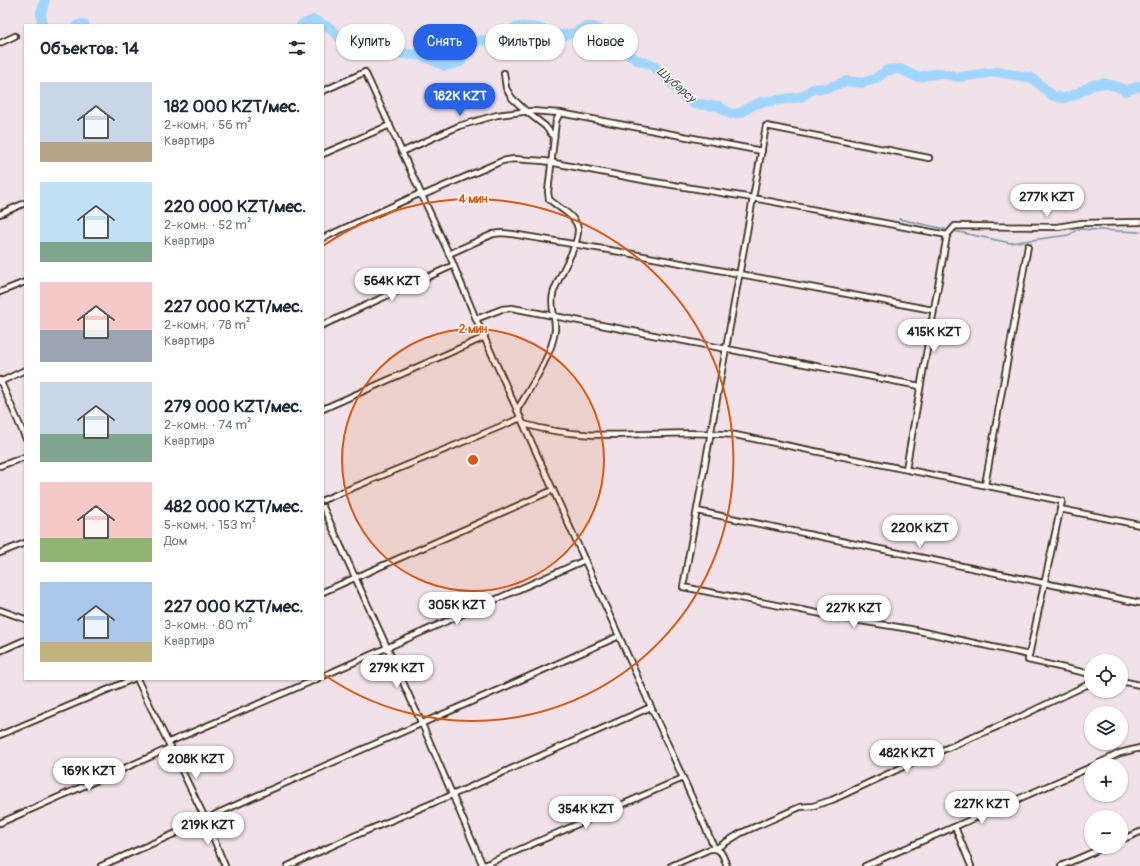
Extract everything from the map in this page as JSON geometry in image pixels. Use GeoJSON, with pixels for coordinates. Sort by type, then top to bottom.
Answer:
{"type":"FeatureCollection","features":[{"type":"Feature","properties":{"kind":"street"},"geometry":{"type":"LineString","coordinates":[[0,43],[15,36]]}},
{"type":"Feature","properties":{"kind":"street"},"geometry":{"type":"LineString","coordinates":[[324,91],[365,72],[454,265],[476,319],[715,849],[722,853],[727,866]]}},
{"type":"Feature","properties":{"kind":"street"},"geometry":{"type":"LineString","coordinates":[[504,73],[506,88],[512,98],[526,112],[545,126],[554,137]]}},
{"type":"Feature","properties":{"kind":"street"},"geometry":{"type":"LineString","coordinates":[[402,152],[459,126],[497,115],[526,112],[560,113],[762,151]]}},
{"type":"Feature","properties":{"kind":"street"},"geometry":{"type":"LineString","coordinates":[[518,410],[544,363],[549,349],[555,330],[552,295],[574,244],[578,229],[574,220],[549,199],[548,192],[556,121],[560,113]]}},
{"type":"Feature","properties":{"kind":"street"},"geometry":{"type":"LineString","coordinates":[[324,154],[390,125]]}},
{"type":"Feature","properties":{"kind":"street"},"geometry":{"type":"LineString","coordinates":[[929,158],[766,126],[682,587],[848,619],[910,629],[1030,655]]}},
{"type":"Feature","properties":{"kind":"street"},"geometry":{"type":"LineString","coordinates":[[324,238],[502,161],[514,159],[551,163],[753,198],[947,235]]}},
{"type":"Feature","properties":{"kind":"street"},"geometry":{"type":"LineString","coordinates":[[0,214],[24,203]]}},
{"type":"Feature","properties":{"kind":"street"},"geometry":{"type":"LineString","coordinates":[[906,469],[947,235],[955,226],[1057,227],[1082,223],[1140,222]]}},
{"type":"Feature","properties":{"kind":"street"},"geometry":{"type":"LineString","coordinates":[[449,254],[494,234],[501,233],[574,244],[934,310]]}},
{"type":"Feature","properties":{"kind":"street"},"geometry":{"type":"LineString","coordinates":[[985,485],[1028,246]]}},
{"type":"Feature","properties":{"kind":"street"},"geometry":{"type":"LineString","coordinates":[[324,324],[454,265]]}},
{"type":"Feature","properties":{"kind":"street"},"geometry":{"type":"LineString","coordinates":[[0,292],[24,282]]}},
{"type":"Feature","properties":{"kind":"street"},"geometry":{"type":"LineString","coordinates":[[476,319],[493,312],[507,309],[554,316],[920,386]]}},
{"type":"Feature","properties":{"kind":"street"},"geometry":{"type":"LineString","coordinates":[[324,409],[485,337]]}},
{"type":"Feature","properties":{"kind":"street"},"geometry":{"type":"LineString","coordinates":[[24,370],[0,381],[24,435]]}},
{"type":"Feature","properties":{"kind":"street"},"geometry":{"type":"LineString","coordinates":[[324,500],[521,418]]}},
{"type":"Feature","properties":{"kind":"street"},"geometry":{"type":"LineString","coordinates":[[524,424],[543,430],[608,436],[711,433],[734,435],[1062,501],[1028,660],[1084,672]]}},
{"type":"Feature","properties":{"kind":"street"},"geometry":{"type":"LineString","coordinates":[[0,466],[24,457]]}},
{"type":"Feature","properties":{"kind":"street"},"geometry":{"type":"LineString","coordinates":[[324,592],[553,490]]}},
{"type":"Feature","properties":{"kind":"street"},"geometry":{"type":"LineString","coordinates":[[324,509],[422,724],[482,866],[683,778]]}},
{"type":"Feature","properties":{"kind":"street"},"geometry":{"type":"LineString","coordinates":[[1060,509],[1140,525]]}},
{"type":"Feature","properties":{"kind":"street"},"geometry":{"type":"LineString","coordinates":[[697,511],[1045,582],[1140,603]]}},
{"type":"Feature","properties":{"kind":"street"},"geometry":{"type":"LineString","coordinates":[[0,553],[24,543]]}},
{"type":"Feature","properties":{"kind":"street"},"geometry":{"type":"LineString","coordinates":[[324,676],[585,560]]}},
{"type":"Feature","properties":{"kind":"street"},"geometry":{"type":"LineString","coordinates":[[0,610],[24,619]]}},
{"type":"Feature","properties":{"kind":"street"},"geometry":{"type":"LineString","coordinates":[[101,866],[619,636]]}},
{"type":"Feature","properties":{"kind":"street"},"geometry":{"type":"LineString","coordinates":[[0,651],[24,640]]}},
{"type":"Feature","properties":{"kind":"street"},"geometry":{"type":"LineString","coordinates":[[0,735],[131,680]]}},
{"type":"Feature","properties":{"kind":"street"},"geometry":{"type":"LineString","coordinates":[[138,680],[170,744],[226,866]]}},
{"type":"Feature","properties":{"kind":"street"},"geometry":{"type":"LineString","coordinates":[[0,823],[152,756],[170,744],[315,680]]}},
{"type":"Feature","properties":{"kind":"street"},"geometry":{"type":"LineString","coordinates":[[1128,682],[1140,685]]}},
{"type":"Feature","properties":{"kind":"street"},"geometry":{"type":"LineString","coordinates":[[671,866],[710,849],[715,849],[741,833],[800,807],[813,806],[832,800],[905,766],[1013,720],[1084,686]]}},
{"type":"Feature","properties":{"kind":"street"},"geometry":{"type":"LineString","coordinates":[[288,866],[651,707]]}},
{"type":"Feature","properties":{"kind":"street"},"geometry":{"type":"LineString","coordinates":[[1110,758],[1120,753],[1140,748]]}},
{"type":"Feature","properties":{"kind":"street"},"geometry":{"type":"LineString","coordinates":[[865,866],[955,828],[1084,770]]}},
{"type":"Feature","properties":{"kind":"street"},"geometry":{"type":"LineString","coordinates":[[955,828],[971,866]]}},
{"type":"Feature","properties":{"kind":"street"},"geometry":{"type":"LineString","coordinates":[[1128,837],[1140,832]]}},
{"type":"Feature","properties":{"kind":"street"},"geometry":{"type":"LineString","coordinates":[[1061,866],[1089,854]]}},
{"type":"Feature","properties":{"kind":"waterway","name":"Шұбарсу"},"geometry":{"type":"LineString","coordinates":[[42,24],[41,13],[45,0]]}},
{"type":"Feature","properties":{"kind":"waterway","name":"Шұбарсу"},"geometry":{"type":"LineString","coordinates":[[304,24],[314,20],[322,24]]}},
{"type":"Feature","properties":{"kind":"waterway","name":"Шұбарсу"},"geometry":{"type":"LineString","coordinates":[[324,25],[331,29],[347,44],[357,50],[419,55],[445,66],[461,62],[465,52],[472,44],[481,40],[495,41],[503,37],[514,28],[539,28],[551,34],[564,35],[577,32],[584,27],[594,27],[603,31],[635,59],[653,65],[694,104],[718,106],[731,114],[740,113],[753,105],[762,102],[801,97],[813,89],[827,88],[847,81],[862,83],[875,79],[887,70],[900,69],[917,77],[941,73],[958,77],[997,72],[1032,78],[1053,96],[1064,98],[1074,95],[1093,85],[1103,83],[1119,87],[1125,91],[1140,86]]}},
{"type":"Feature","properties":{"kind":"waterway"},"geometry":{"type":"LineString","coordinates":[[899,219],[945,229]]}},
{"type":"Feature","properties":{"kind":"waterway"},"geometry":{"type":"LineString","coordinates":[[954,231],[1010,243],[1069,235],[1078,229],[1140,232]]}}]}
